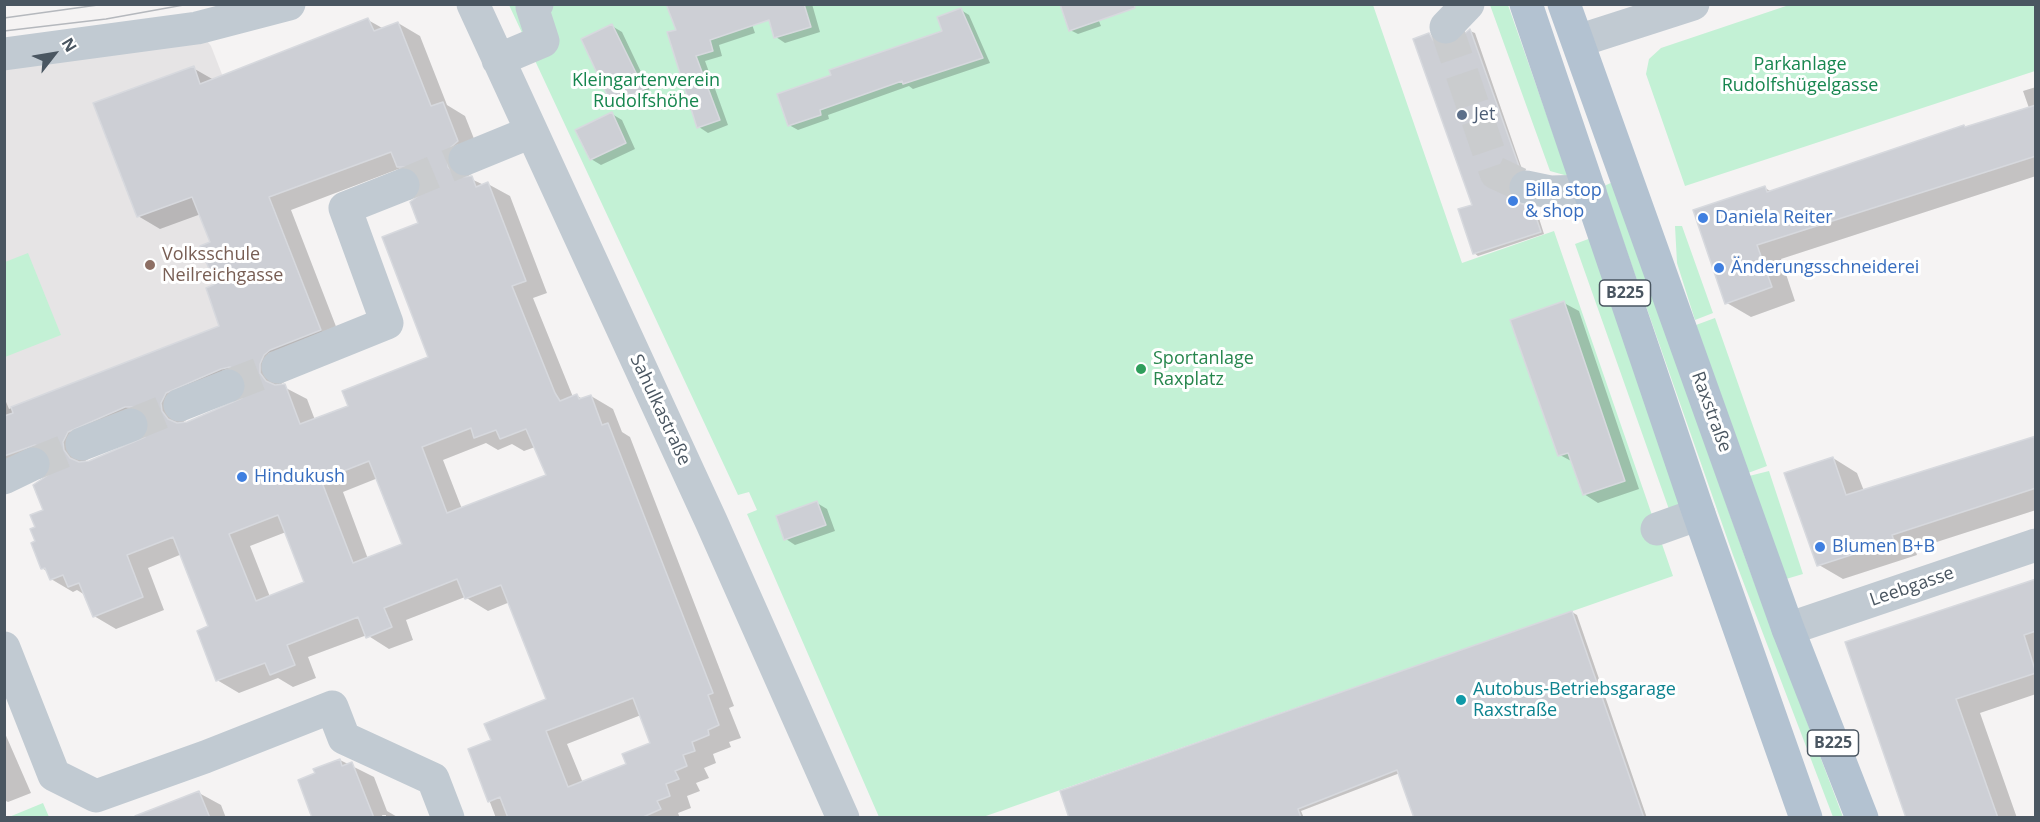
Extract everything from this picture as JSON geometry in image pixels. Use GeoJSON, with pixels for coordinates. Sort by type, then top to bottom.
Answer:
{"type":"FeatureCollection","features":[{"type":"Feature","properties":{"kind":"main road","name":"B225"},"geometry":{"type":"LineString","coordinates":[[1526,4],[1699,514],[1806,818]]}},
{"type":"Feature","properties":{"kind":"main road","name":"Raxstraße"},"geometry":{"type":"LineString","coordinates":[[1564,4],[1788,629],[1862,818]]}},
{"type":"Feature","properties":{"kind":"street"},"geometry":{"type":"LineString","coordinates":[[4,54],[197,28],[290,4]]}},
{"type":"Feature","properties":{"kind":"street","name":"Sahulkastraße"},"geometry":{"type":"LineString","coordinates":[[472,4],[711,521],[842,817]]}},
{"type":"Feature","properties":{"kind":"street"},"geometry":{"type":"LineString","coordinates":[[498,60],[543,41],[532,7],[537,4]]}},
{"type":"Feature","properties":{"kind":"street"},"geometry":{"type":"LineString","coordinates":[[1446,27],[1468,4]]}},
{"type":"Feature","properties":{"kind":"street"},"geometry":{"type":"LineString","coordinates":[[1578,41],[1693,4]]}},
{"type":"Feature","properties":{"kind":"street"},"geometry":{"type":"LineString","coordinates":[[465,159],[531,132]]}},
{"type":"Feature","properties":{"kind":"street"},"geometry":{"type":"LineString","coordinates":[[278,367],[387,323],[345,208],[403,184]]}},
{"type":"Feature","properties":{"kind":"street"},"geometry":{"type":"LineString","coordinates":[[1526,187],[1550,192],[1590,191]]}},
{"type":"Feature","properties":{"kind":"street"},"geometry":{"type":"LineString","coordinates":[[180,405],[228,386]]}},
{"type":"Feature","properties":{"kind":"street"},"geometry":{"type":"LineString","coordinates":[[82,444],[131,425]]}},
{"type":"Feature","properties":{"kind":"street"},"geometry":{"type":"LineString","coordinates":[[1657,529],[1699,514]]}},
{"type":"Feature","properties":{"kind":"street","name":"Leebgasse"},"geometry":{"type":"LineString","coordinates":[[1788,629],[2036,544]]}},
{"type":"Feature","properties":{"kind":"street"},"geometry":{"type":"LineString","coordinates":[[4,648],[54,775],[96,796],[206,757],[333,707],[345,738],[433,779],[448,818]]}},
{"type":"Feature","properties":{"kind":"shaded area","name":"Volksschule Neilreichgasse"},"geometry":{"type":"Polygon","coordinates":[[[197,28],[211,46],[322,332],[5,456],[4,54],[197,28]]]}},
{"type":"Feature","properties":{"kind":"green space","name":"Sportanlage Raxplatz"},"geometry":{"type":"Polygon","coordinates":[[[509,5],[1373,5],[1462,263],[1554,231],[1673,576],[983,817],[879,817],[747,514],[757,510],[749,492],[738,495],[509,5]]]}},
{"type":"Feature","properties":{"kind":"green space"},"geometry":{"type":"Polygon","coordinates":[[[1490,5],[1508,5],[1568,176],[1550,171],[1490,5]]]}},
{"type":"Feature","properties":{"kind":"green space","name":"Parkanlage Rudolfshügelgasse"},"geometry":{"type":"Polygon","coordinates":[[[1789,5],[2035,5],[2035,71],[1685,186],[1646,74],[1649,59],[1661,48],[1789,5]]]}},
{"type":"Feature","properties":{"kind":"green space"},"geometry":{"type":"Polygon","coordinates":[[[1613,182],[1747,563],[1843,817],[1833,817],[1733,555],[1604,186],[1613,182]]]}},
{"type":"Feature","properties":{"kind":"green space"},"geometry":{"type":"Polygon","coordinates":[[[1675,226],[1682,226],[1713,313],[1695,320],[1677,263],[1675,226]]]}},
{"type":"Feature","properties":{"kind":"green space"},"geometry":{"type":"Polygon","coordinates":[[[1591,238],[1685,510],[1671,515],[1575,244],[1591,238]]]}},
{"type":"Feature","properties":{"kind":"green space"},"geometry":{"type":"Polygon","coordinates":[[[28,253],[61,335],[5,357],[5,262],[28,253]]]}},
{"type":"Feature","properties":{"kind":"green space"},"geometry":{"type":"Polygon","coordinates":[[[1715,318],[1767,466],[1748,473],[1696,325],[1715,318]]]}},
{"type":"Feature","properties":{"kind":"green space"},"geometry":{"type":"Polygon","coordinates":[[[1769,471],[1803,574],[1786,579],[1749,476],[1769,471]]]}},
{"type":"Feature","properties":{"kind":"green space"},"geometry":{"type":"Polygon","coordinates":[[[43,803],[49,817],[9,817],[43,803]]]}},
{"type":"Feature","properties":{"kind":"building"},"geometry":{"type":"Polygon","coordinates":[[[666,4],[804,4],[811,27],[774,38],[769,20],[710,40],[713,51],[696,56],[720,120],[697,128],[667,32],[676,30],[666,4]]]}},
{"type":"Feature","properties":{"kind":"building"},"geometry":{"type":"Polygon","coordinates":[[[1060,4],[1134,4],[1135,8],[1069,31],[1060,4]]]}},
{"type":"Feature","properties":{"kind":"building"},"geometry":{"type":"Polygon","coordinates":[[[961,8],[983,58],[903,84],[902,81],[820,110],[821,115],[788,126],[777,94],[831,75],[829,70],[942,31],[937,17],[961,8]]]}},
{"type":"Feature","properties":{"kind":"building"},"geometry":{"type":"Polygon","coordinates":[[[368,18],[374,31],[398,22],[431,106],[443,102],[458,141],[451,147],[447,156],[448,167],[453,173],[462,177],[472,176],[476,187],[488,182],[526,281],[512,286],[555,393],[560,401],[577,394],[579,399],[591,395],[602,425],[608,423],[713,693],[708,695],[719,725],[708,730],[709,735],[692,742],[695,751],[683,755],[687,766],[675,771],[679,779],[666,784],[670,796],[657,801],[661,809],[641,818],[508,818],[500,797],[488,802],[468,749],[491,740],[484,724],[546,699],[501,585],[465,599],[457,579],[384,608],[392,627],[366,638],[358,617],[287,645],[295,665],[270,675],[265,663],[216,681],[197,631],[208,626],[173,537],[127,555],[143,597],[93,617],[79,583],[68,587],[63,575],[50,580],[45,568],[41,569],[31,543],[35,541],[30,529],[35,527],[30,515],[43,510],[33,485],[48,475],[52,465],[50,455],[43,448],[35,445],[4,456],[4,416],[13,413],[11,407],[219,326],[206,288],[215,284],[200,246],[210,242],[192,197],[137,217],[93,103],[194,66],[200,84],[368,18]],[[391,152],[269,197],[321,330],[270,350],[264,355],[260,364],[260,373],[266,381],[275,385],[285,384],[300,424],[348,406],[342,391],[428,357],[382,237],[418,223],[410,202],[418,196],[421,179],[414,170],[397,167],[391,152]],[[230,367],[166,393],[161,403],[162,411],[168,419],[177,423],[187,422],[242,398],[246,389],[246,380],[240,372],[230,367]],[[125,407],[68,432],[63,442],[64,450],[70,458],[79,462],[89,461],[145,437],[149,428],[148,418],[143,411],[134,407],[125,407]],[[471,428],[422,447],[447,513],[546,475],[526,429],[500,439],[496,430],[474,438],[471,428]],[[369,461],[321,480],[353,563],[402,544],[369,461]],[[278,515],[229,534],[256,601],[304,582],[278,515]],[[633,698],[546,731],[568,787],[626,764],[622,754],[650,743],[633,698]]]}},
{"type":"Feature","properties":{"kind":"building"},"geometry":{"type":"Polygon","coordinates":[[[612,24],[644,89],[612,105],[581,39],[612,24]]]}},
{"type":"Feature","properties":{"kind":"building"},"geometry":{"type":"Polygon","coordinates":[[[1470,29],[1520,169],[1512,174],[1508,183],[1508,193],[1514,201],[1533,208],[1541,232],[1473,254],[1458,209],[1472,205],[1413,39],[1429,33],[1433,40],[1441,45],[1451,45],[1470,29]]]}},
{"type":"Feature","properties":{"kind":"building"},"geometry":{"type":"Polygon","coordinates":[[[2036,105],[2036,156],[1757,245],[1772,287],[1725,304],[1693,210],[1765,186],[1767,192],[1964,125],[1965,127],[2036,105]]]}},
{"type":"Feature","properties":{"kind":"building"},"geometry":{"type":"Polygon","coordinates":[[[612,112],[626,143],[590,160],[575,130],[612,112]]]}},
{"type":"Feature","properties":{"kind":"building"},"geometry":{"type":"Polygon","coordinates":[[[1564,301],[1625,481],[1583,495],[1568,453],[1558,456],[1510,320],[1564,301]]]}},
{"type":"Feature","properties":{"kind":"building"},"geometry":{"type":"Polygon","coordinates":[[[2036,436],[2036,488],[1892,535],[1894,541],[1817,566],[1784,473],[1833,457],[1846,495],[2036,436]]]}},
{"type":"Feature","properties":{"kind":"building"},"geometry":{"type":"Polygon","coordinates":[[[817,501],[826,525],[784,540],[776,516],[817,501]]]}},
{"type":"Feature","properties":{"kind":"building"},"geometry":{"type":"Polygon","coordinates":[[[2036,579],[2036,631],[2024,635],[2036,673],[1956,699],[1998,818],[1906,818],[1845,642],[2036,579]]]}},
{"type":"Feature","properties":{"kind":"building","name":"Autobus-Betriebsgarage Raxstraße"},"geometry":{"type":"Polygon","coordinates":[[[1572,611],[1644,818],[1414,818],[1397,770],[1298,809],[1301,818],[1069,818],[1060,791],[1572,611]]]}},
{"type":"Feature","properties":{"kind":"building"},"geometry":{"type":"Polygon","coordinates":[[[340,759],[342,766],[352,762],[374,818],[312,818],[298,780],[315,773],[313,769],[340,759]]]}},
{"type":"Feature","properties":{"kind":"building"},"geometry":{"type":"Polygon","coordinates":[[[199,791],[210,818],[136,818],[135,816],[199,791]]]}},
{"type":"Feature","properties":{"kind":"tunnel"},"geometry":{"type":"LineString","coordinates":[[1446,27],[1496,173],[1526,187]]}},
{"type":"Feature","properties":{"kind":"tunnel"},"geometry":{"type":"LineString","coordinates":[[403,185],[465,159]]}},
{"type":"Feature","properties":{"kind":"tunnel"},"geometry":{"type":"LineString","coordinates":[[228,386],[278,367]]}},
{"type":"Feature","properties":{"kind":"tunnel"},"geometry":{"type":"LineString","coordinates":[[131,425],[180,405]]}},
{"type":"Feature","properties":{"kind":"tunnel"},"geometry":{"type":"LineString","coordinates":[[33,464],[82,444]]}},
{"type":"Feature","properties":{"kind":"tram line"},"geometry":{"type":"LineString","coordinates":[[4,18],[105,4]]}},
{"type":"Feature","properties":{"kind":"tram line"},"geometry":{"type":"LineString","coordinates":[[4,31],[106,19],[189,4]]}},
{"type":"Feature","properties":{"kind":"place","name":"Jet"},"geometry":{"type":"Point","coordinates":[1462,115]}},
{"type":"Feature","properties":{"kind":"place","name":"Billa stop & shop"},"geometry":{"type":"Point","coordinates":[1513,201]}},
{"type":"Feature","properties":{"kind":"place","name":"Daniela Reiter"},"geometry":{"type":"Point","coordinates":[1703,218]}},
{"type":"Feature","properties":{"kind":"place","name":"Volksschule Neilreichgasse"},"geometry":{"type":"Point","coordinates":[150,265]}},
{"type":"Feature","properties":{"kind":"place","name":"Änderungsschneiderei"},"geometry":{"type":"Point","coordinates":[1719,268]}},
{"type":"Feature","properties":{"kind":"place","name":"Sportanlage Raxplatz"},"geometry":{"type":"Point","coordinates":[1141,369]}},
{"type":"Feature","properties":{"kind":"place","name":"Hindukush"},"geometry":{"type":"Point","coordinates":[242,477]}},
{"type":"Feature","properties":{"kind":"place","name":"Blumen B+B"},"geometry":{"type":"Point","coordinates":[1820,547]}},
{"type":"Feature","properties":{"kind":"place","name":"Autobus-Betriebsgarage Raxstraße"},"geometry":{"type":"Point","coordinates":[1461,700]}},
{"type":"Feature","properties":{"kind":"park label","name":"Kleingartenverein Rudolfshöhe"},"geometry":{"type":"Point","coordinates":[646,91]}}]}
